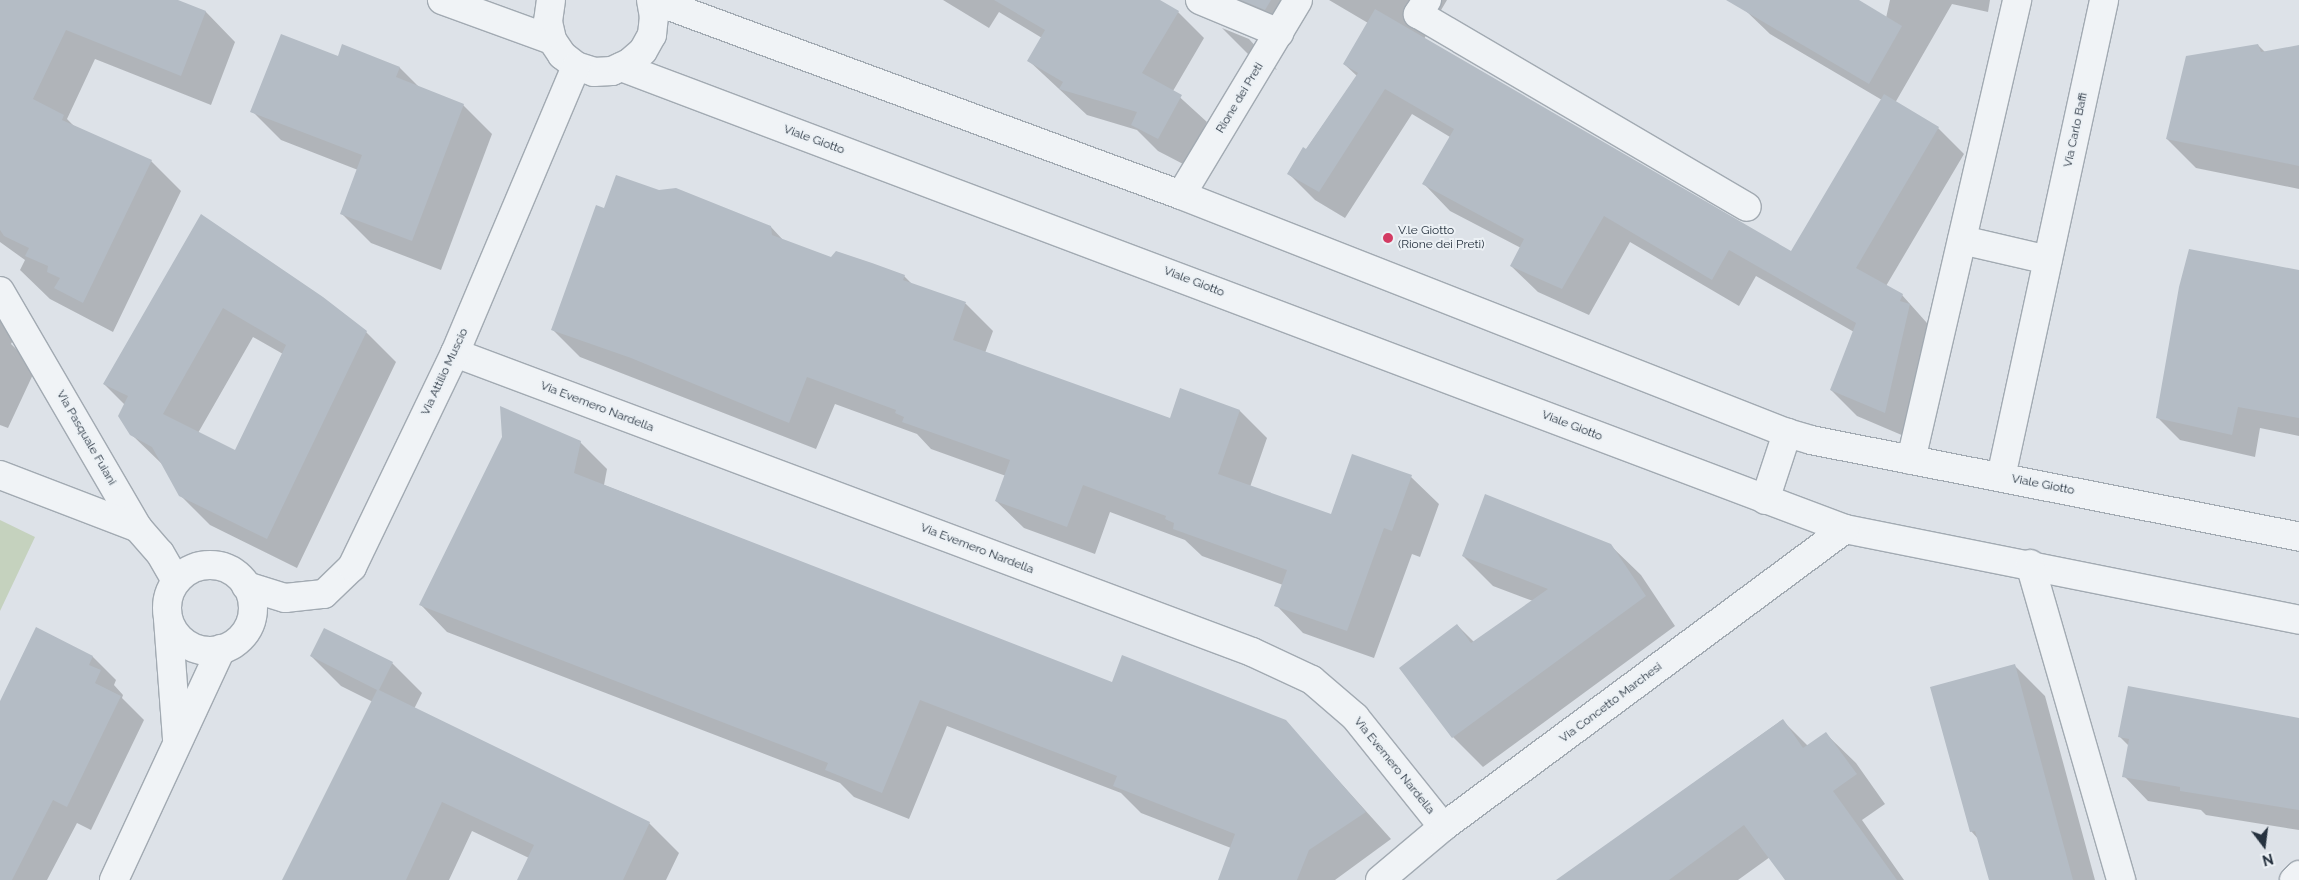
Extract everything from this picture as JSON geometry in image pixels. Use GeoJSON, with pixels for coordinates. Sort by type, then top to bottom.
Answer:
{"type":"FeatureCollection","features":[{"type":"Feature","properties":{"kind":"street"},"geometry":{"type":"LineString","coordinates":[[442,0],[552,40]]}},
{"type":"Feature","properties":{"kind":"street"},"geometry":{"type":"LineString","coordinates":[[551,0],[548,22],[552,40],[562,55],[576,66],[594,72],[620,67],[643,52],[652,36],[654,17],[652,0]]}},
{"type":"Feature","properties":{"kind":"street","name":"Viale Giotto"},"geometry":{"type":"LineString","coordinates":[[652,0],[1181,195],[1787,432],[1911,460],[2001,476],[2299,537]]}},
{"type":"Feature","properties":{"kind":"street"},"geometry":{"type":"LineString","coordinates":[[1200,0],[1278,33]]}},
{"type":"Feature","properties":{"kind":"street","name":"Rione dei Preti"},"geometry":{"type":"LineString","coordinates":[[1181,195],[1298,0]]}},
{"type":"Feature","properties":{"kind":"street"},"geometry":{"type":"LineString","coordinates":[[1427,0],[1418,14],[1747,207]]}},
{"type":"Feature","properties":{"kind":"street"},"geometry":{"type":"LineString","coordinates":[[1911,460],[2017,0]]}},
{"type":"Feature","properties":{"kind":"street","name":"Via Carlo Baffi"},"geometry":{"type":"LineString","coordinates":[[2001,476],[2104,0]]}},
{"type":"Feature","properties":{"kind":"street","name":"Via Attilio Muscio"},"geometry":{"type":"LineString","coordinates":[[246,586],[285,598],[324,594],[352,567],[455,353],[576,66]]}},
{"type":"Feature","properties":{"kind":"street","name":"Viale Giotto"},"geometry":{"type":"LineString","coordinates":[[620,67],[1845,529],[2030,564],[2299,620]]}},
{"type":"Feature","properties":{"kind":"street"},"geometry":{"type":"LineString","coordinates":[[1962,240],[2048,260]]}},
{"type":"Feature","properties":{"kind":"street","name":"Via Pasquale Fuiani"},"geometry":{"type":"LineString","coordinates":[[0,291],[138,528],[160,553],[176,581]]}},
{"type":"Feature","properties":{"kind":"street","name":"Via Evemero Nardella"},"geometry":{"type":"LineString","coordinates":[[455,353],[1278,664],[1312,680],[1355,717],[1443,827]]}},
{"type":"Feature","properties":{"kind":"street"},"geometry":{"type":"LineString","coordinates":[[1765,500],[1787,432]]}},
{"type":"Feature","properties":{"kind":"street"},"geometry":{"type":"LineString","coordinates":[[0,475],[138,528]]}},
{"type":"Feature","properties":{"kind":"street","name":"Via Concetto Marchesi"},"geometry":{"type":"LineString","coordinates":[[1380,880],[1443,827],[1845,529]]}},
{"type":"Feature","properties":{"kind":"street"},"geometry":{"type":"LineString","coordinates":[[2030,564],[2121,880]]}},
{"type":"Feature","properties":{"kind":"street"},"geometry":{"type":"LineString","coordinates":[[168,619],[174,632],[185,643],[208,651],[221,650],[238,640],[249,626],[252,612],[246,586],[226,568],[211,565],[198,566],[176,581],[167,604],[168,619],[177,741]]}},
{"type":"Feature","properties":{"kind":"street"},"geometry":{"type":"LineString","coordinates":[[114,880],[177,741],[221,650]]}},
{"type":"Feature","properties":{"kind":"street"},"geometry":{"type":"LineString","coordinates":[[2294,880],[2299,876]]}},
{"type":"Feature","properties":{"kind":"green space"},"geometry":{"type":"Polygon","coordinates":[[[0,520],[35,537],[0,611],[0,520]]]}},
{"type":"Feature","properties":{"kind":"building"},"geometry":{"type":"Polygon","coordinates":[[[0,0],[178,0],[206,11],[181,76],[66,30],[33,99],[64,115],[62,120],[152,160],[83,303],[54,288],[60,278],[47,272],[48,266],[25,256],[29,248],[4,236],[0,230],[0,0]]]}},
{"type":"Feature","properties":{"kind":"building"},"geometry":{"type":"Polygon","coordinates":[[[994,0],[1160,0],[1179,11],[1142,73],[1182,95],[1158,139],[1131,125],[1137,112],[1059,89],[1063,82],[1027,61],[1045,30],[994,0]]]}},
{"type":"Feature","properties":{"kind":"building"},"geometry":{"type":"Polygon","coordinates":[[[1241,0],[1271,0],[1265,10],[1241,0]]]}},
{"type":"Feature","properties":{"kind":"building"},"geometry":{"type":"Polygon","coordinates":[[[1726,0],[1859,0],[1902,26],[1869,84],[1726,0]]]}},
{"type":"Feature","properties":{"kind":"building"},"geometry":{"type":"Polygon","coordinates":[[[1375,9],[1791,251],[1884,94],[1939,127],[1856,268],[1903,294],[1900,301],[1910,304],[1885,413],[1830,390],[1856,323],[1729,250],[1712,280],[1604,216],[1562,289],[1510,266],[1524,239],[1422,184],[1454,129],[1385,89],[1319,192],[1287,174],[1303,147],[1306,149],[1358,73],[1343,64],[1375,9]]]}},
{"type":"Feature","properties":{"kind":"building"},"geometry":{"type":"Polygon","coordinates":[[[281,34],[338,56],[342,44],[400,67],[396,77],[464,104],[412,241],[340,214],[362,155],[250,112],[281,34]]]}},
{"type":"Feature","properties":{"kind":"building"},"geometry":{"type":"Polygon","coordinates":[[[2258,44],[2261,52],[2299,45],[2299,166],[2166,139],[2186,56],[2258,44]]]}},
{"type":"Feature","properties":{"kind":"building"},"geometry":{"type":"Polygon","coordinates":[[[616,175],[659,190],[676,188],[771,226],[772,235],[831,257],[836,251],[872,263],[905,275],[903,280],[966,302],[953,340],[1170,418],[1180,388],[1240,410],[1218,474],[1331,514],[1352,454],[1412,475],[1392,531],[1384,528],[1347,631],[1274,606],[1287,570],[1173,529],[1174,523],[1165,519],[1166,516],[1083,485],[1067,527],[995,501],[1010,460],[902,422],[904,417],[895,413],[896,410],[807,377],[789,423],[631,358],[551,330],[596,205],[604,208],[616,175]]]}},
{"type":"Feature","properties":{"kind":"building"},"geometry":{"type":"Polygon","coordinates":[[[201,214],[323,297],[367,331],[267,539],[179,496],[152,447],[130,435],[118,416],[128,396],[103,384],[201,214]],[[223,308],[163,414],[235,450],[286,345],[223,308]]]}},
{"type":"Feature","properties":{"kind":"building"},"geometry":{"type":"Polygon","coordinates":[[[2189,249],[2299,270],[2299,418],[2238,407],[2232,435],[2156,418],[2179,287],[2189,249]]]}},
{"type":"Feature","properties":{"kind":"building"},"geometry":{"type":"Polygon","coordinates":[[[500,406],[581,441],[574,473],[1112,682],[1122,655],[1286,720],[1366,812],[1309,850],[1297,880],[1218,880],[1235,834],[1113,786],[1117,776],[920,700],[882,793],[825,770],[828,763],[419,605],[502,437],[500,406]]]}},
{"type":"Feature","properties":{"kind":"building"},"geometry":{"type":"Polygon","coordinates":[[[1485,494],[1611,544],[1646,596],[1452,738],[1399,668],[1457,624],[1471,643],[1548,589],[1462,556],[1485,494]]]}},
{"type":"Feature","properties":{"kind":"building"},"geometry":{"type":"Polygon","coordinates":[[[36,627],[93,656],[89,665],[101,670],[95,683],[121,696],[67,807],[53,800],[12,880],[0,880],[0,701],[36,627]]]}},
{"type":"Feature","properties":{"kind":"building"},"geometry":{"type":"Polygon","coordinates":[[[324,628],[393,662],[379,690],[650,822],[623,880],[517,880],[534,845],[442,802],[406,880],[282,880],[377,690],[310,656],[324,628]]]}},
{"type":"Feature","properties":{"kind":"building"},"geometry":{"type":"Polygon","coordinates":[[[2015,664],[2073,880],[1989,880],[1975,831],[1970,832],[1930,687],[2015,664]]]}},
{"type":"Feature","properties":{"kind":"building"},"geometry":{"type":"Polygon","coordinates":[[[2128,686],[2299,718],[2299,810],[2180,791],[2180,787],[2122,777],[2129,739],[2118,737],[2128,686]]]}},
{"type":"Feature","properties":{"kind":"building"},"geometry":{"type":"Polygon","coordinates":[[[1783,719],[1803,748],[1826,732],[1857,774],[1833,791],[1897,880],[1785,880],[1744,825],[1669,880],[1556,880],[1783,719]]]}},
{"type":"Feature","properties":{"kind":"place","name":"V.le Giotto (Rione dei Preti)"},"geometry":{"type":"Point","coordinates":[1388,238]}}]}
